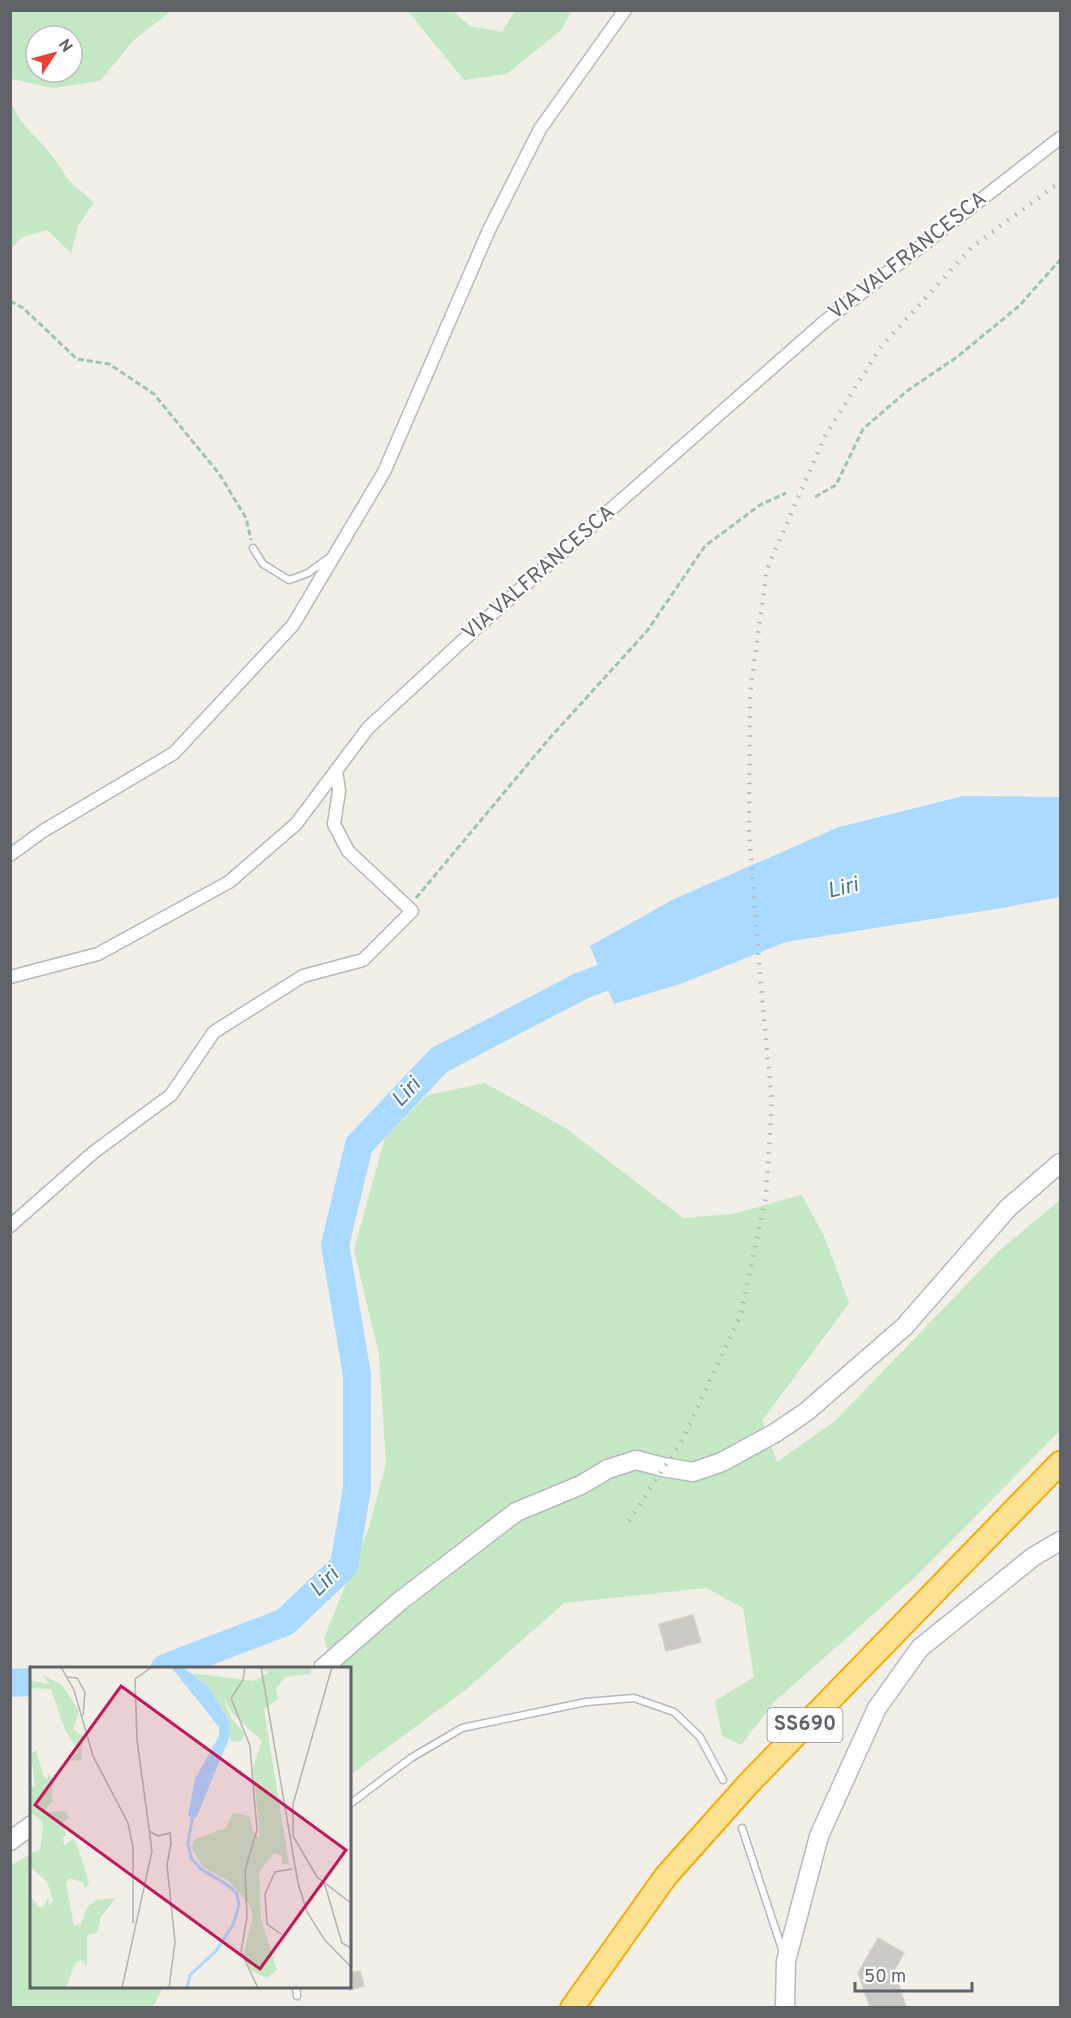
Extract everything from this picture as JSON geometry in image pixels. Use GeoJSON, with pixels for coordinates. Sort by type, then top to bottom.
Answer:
{"type":"FeatureCollection","features":[{"type":"Feature","properties":{"kind":"highway","name":"SS690"},"geometry":{"type":"LineString","coordinates":[[572,2007],[666,1876],[750,1782],[1060,1463]]}},
{"type":"Feature","properties":{"kind":"main road"},"geometry":{"type":"LineString","coordinates":[[324,1667],[400,1600],[516,1512],[581,1485],[608,1469],[636,1460],[693,1472],[722,1462],[775,1433],[807,1412],[904,1327],[1008,1208],[1060,1163]]}},
{"type":"Feature","properties":{"kind":"main road"},"geometry":{"type":"LineString","coordinates":[[785,2007],[786,1961],[819,1836],[877,1708],[920,1648],[1033,1557],[1060,1541]]}},
{"type":"Feature","properties":{"kind":"main road"},"geometry":{"type":"LineString","coordinates":[[10,1841],[30,1826]]}},
{"type":"Feature","properties":{"kind":"street"},"geometry":{"type":"LineString","coordinates":[[10,855],[43,831],[174,753],[293,625],[384,472],[489,230],[540,129],[625,10]]}},
{"type":"Feature","properties":{"kind":"street","name":"VIA VALFRANCESCA"},"geometry":{"type":"LineString","coordinates":[[10,977],[98,954],[229,882],[296,824],[368,728],[484,621],[824,322],[1060,138]]}},
{"type":"Feature","properties":{"kind":"street"},"geometry":{"type":"LineString","coordinates":[[10,1226],[94,1152],[171,1095],[214,1032],[303,976],[363,960],[412,911],[348,851],[334,824],[339,791],[336,770]]}},
{"type":"Feature","properties":{"kind":"lane"},"geometry":{"type":"LineString","coordinates":[[253,548],[263,564],[288,579],[308,573],[335,553]]}},
{"type":"Feature","properties":{"kind":"lane"},"geometry":{"type":"LineString","coordinates":[[351,1803],[411,1758],[462,1728],[586,1702],[634,1698],[674,1712],[700,1737],[723,1780]]}},
{"type":"Feature","properties":{"kind":"lane"},"geometry":{"type":"LineString","coordinates":[[742,1828],[786,1961]]}},
{"type":"Feature","properties":{"kind":"lane"},"geometry":{"type":"LineString","coordinates":[[296,1988],[297,1996]]}},
{"type":"Feature","properties":{"kind":"path"},"geometry":{"type":"LineString","coordinates":[[815,497],[837,485],[863,429],[907,391],[957,357],[1019,306],[1060,260]]}},
{"type":"Feature","properties":{"kind":"path"},"geometry":{"type":"LineString","coordinates":[[10,301],[23,308],[78,359],[109,364],[154,394],[220,474],[246,518],[253,548]]}},
{"type":"Feature","properties":{"kind":"path"},"geometry":{"type":"LineString","coordinates":[[412,911],[417,897],[424,888],[548,740],[647,631],[705,546],[760,505],[786,494]]}},
{"type":"Feature","properties":{"kind":"green space"},"geometry":{"type":"Polygon","coordinates":[[[11,10],[171,10],[134,40],[100,81],[84,83],[84,24],[24,24],[24,82],[11,79],[11,10]]]}},
{"type":"Feature","properties":{"kind":"green space"},"geometry":{"type":"Polygon","coordinates":[[[408,11],[453,11],[470,26],[502,32],[515,11],[572,11],[561,30],[507,74],[464,80],[408,11]]]}},
{"type":"Feature","properties":{"kind":"green space"},"geometry":{"type":"Polygon","coordinates":[[[34,84],[80,84],[53,88],[34,84]]]}},
{"type":"Feature","properties":{"kind":"green space"},"geometry":{"type":"Polygon","coordinates":[[[10,101],[21,121],[50,153],[70,182],[94,202],[78,226],[71,253],[47,230],[22,237],[11,249],[10,101]]]}},
{"type":"Feature","properties":{"kind":"green space"},"geometry":{"type":"Polygon","coordinates":[[[485,1083],[567,1129],[683,1218],[732,1214],[802,1195],[825,1238],[849,1303],[762,1421],[777,1462],[835,1421],[999,1251],[1060,1200],[1060,1431],[912,1580],[775,1701],[741,1745],[722,1736],[715,1701],[754,1677],[743,1608],[706,1588],[564,1603],[468,1688],[351,1774],[351,1667],[333,1667],[324,1638],[369,1527],[386,1464],[379,1355],[354,1250],[385,1137],[427,1095],[485,1083]]]}},
{"type":"Feature","properties":{"kind":"green space"},"geometry":{"type":"Polygon","coordinates":[[[30,1855],[30,1988],[162,1988],[153,2007],[11,2007],[11,1865],[30,1855]]]}},
{"type":"Feature","properties":{"kind":"water"},"geometry":{"type":"Polygon","coordinates":[[[963,796],[1060,797],[1060,897],[786,942],[683,983],[614,1004],[590,946],[672,900],[839,827],[963,796]]]}},
{"type":"Feature","properties":{"kind":"building"},"geometry":{"type":"Polygon","coordinates":[[[693,1615],[701,1642],[666,1651],[659,1624],[693,1615]]]}},
{"type":"Feature","properties":{"kind":"building"},"geometry":{"type":"Polygon","coordinates":[[[878,1938],[904,1953],[894,1971],[906,2007],[870,2007],[858,1973],[878,1938]]]}},
{"type":"Feature","properties":{"kind":"building"},"geometry":{"type":"Polygon","coordinates":[[[360,1971],[364,1986],[350,1990],[351,1973],[360,1971]]]}},
{"type":"Feature","properties":{"kind":"waterway","name":"Liri"},"geometry":{"type":"LineString","coordinates":[[168,1667],[285,1622],[344,1566],[357,1488],[357,1375],[335,1245],[359,1145],[439,1060],[581,986],[638,964]]}},
{"type":"Feature","properties":{"kind":"waterway","name":"Liri"},"geometry":{"type":"LineString","coordinates":[[10,1683],[30,1682]]}},
{"type":"Feature","properties":{"kind":"railway"},"geometry":{"type":"LineString","coordinates":[[629,1521],[682,1440],[741,1314],[766,1196],[772,1102],[749,830],[750,693],[767,569],[825,436],[880,348],[972,247],[1060,182]]}}]}
